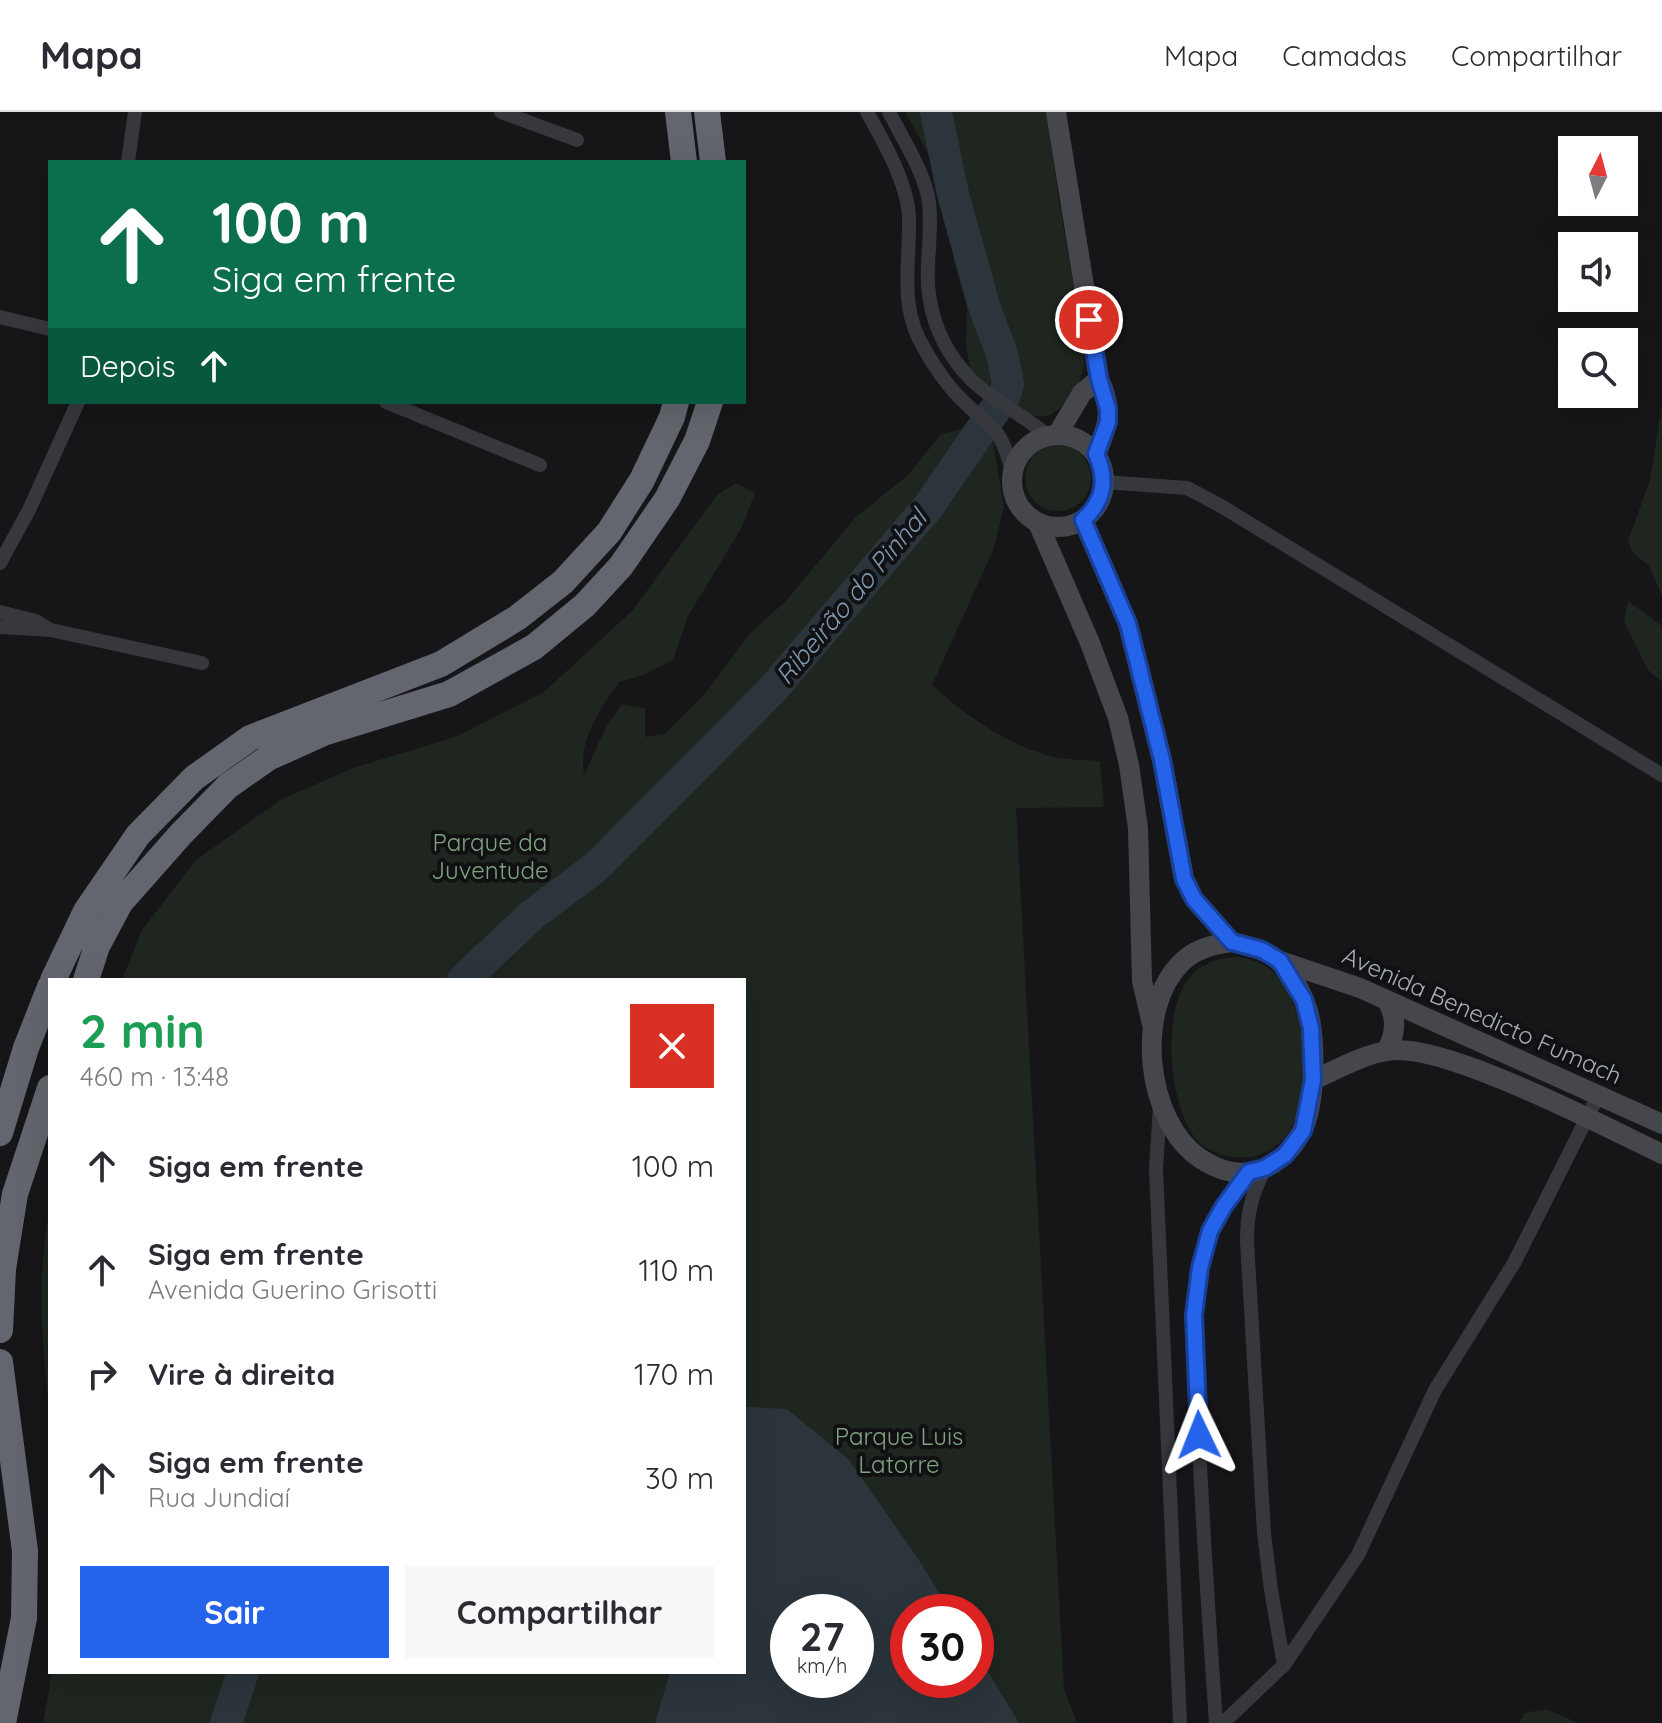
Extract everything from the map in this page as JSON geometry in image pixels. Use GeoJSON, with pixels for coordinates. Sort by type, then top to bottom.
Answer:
{"type":"FeatureCollection","features":[{"type":"Feature","properties":{"kind":"highway"},"geometry":{"type":"LineString","coordinates":[[678,112],[684,160]]}},
{"type":"Feature","properties":{"kind":"highway"},"geometry":{"type":"LineString","coordinates":[[707,112],[713,160]]}},
{"type":"Feature","properties":{"kind":"highway"},"geometry":{"type":"LineString","coordinates":[[54,978],[86,911],[138,835],[194,778],[250,738],[441,664],[517,618],[563,582],[609,532],[642,480],[675,404]]}},
{"type":"Feature","properties":{"kind":"highway"},"geometry":{"type":"LineString","coordinates":[[87,978],[97,946],[120,903],[228,786],[268,758],[326,732],[449,694],[534,647],[585,605],[621,566],[667,499],[697,441],[709,404]]}},
{"type":"Feature","properties":{"kind":"highway"},"geometry":{"type":"LineString","coordinates":[[0,1133],[26,1048],[48,992]]}},
{"type":"Feature","properties":{"kind":"highway"},"geometry":{"type":"LineString","coordinates":[[0,1330],[3,1269],[15,1194],[48,1094]]}},
{"type":"Feature","properties":{"kind":"highway"},"geometry":{"type":"LineString","coordinates":[[0,1362],[25,1551],[24,1618],[3,1723]]}},
{"type":"Feature","properties":{"kind":"main road"},"geometry":{"type":"LineString","coordinates":[[1056,112],[1099,379],[1105,392],[1108,422],[1096,454]]}},
{"type":"Feature","properties":{"kind":"main road"},"geometry":{"type":"LineString","coordinates":[[1052,436],[1082,393],[1099,379]]}},
{"type":"Feature","properties":{"kind":"main road"},"geometry":{"type":"LineString","coordinates":[[1052,436],[1071,436],[1085,443],[1096,454],[1104,482],[1094,510],[1083,520],[1053,527],[1038,523],[1025,514],[1016,502],[1012,471],[1028,445],[1052,436]]}},
{"type":"Feature","properties":{"kind":"main road"},"geometry":{"type":"LineString","coordinates":[[1083,520],[1128,624],[1162,760],[1184,879],[1194,899],[1232,942]]}},
{"type":"Feature","properties":{"kind":"main road"},"geometry":{"type":"LineString","coordinates":[[1038,523],[1090,643],[1118,718],[1129,765],[1138,828],[1142,981],[1154,1032]]}},
{"type":"Feature","properties":{"kind":"main road"},"geometry":{"type":"LineString","coordinates":[[1232,942],[1262,950],[1280,961],[1296,984],[1309,1015],[1313,1080],[1303,1131],[1285,1155],[1257,1170],[1229,1173],[1188,1150],[1171,1129],[1160,1105],[1154,1084],[1154,1032],[1158,1009],[1168,981],[1182,962],[1198,951],[1232,942]]}},
{"type":"Feature","properties":{"kind":"main road","name":"Avenida Benedicto Fumach"},"geometry":{"type":"LineString","coordinates":[[1280,961],[1332,978],[1662,1124]]}},
{"type":"Feature","properties":{"kind":"main road"},"geometry":{"type":"LineString","coordinates":[[1386,1051],[1395,1026],[1388,1002]]}},
{"type":"Feature","properties":{"kind":"main road"},"geometry":{"type":"LineString","coordinates":[[1313,1080],[1386,1051],[1435,1055],[1481,1072],[1662,1154]]}},
{"type":"Feature","properties":{"kind":"street"},"geometry":{"type":"LineString","coordinates":[[128,160],[135,112]]}},
{"type":"Feature","properties":{"kind":"street"},"geometry":{"type":"LineString","coordinates":[[501,112],[577,140]]}},
{"type":"Feature","properties":{"kind":"street"},"geometry":{"type":"LineString","coordinates":[[867,112],[900,181],[909,216],[906,282],[918,337],[941,375],[996,432],[1006,449],[1012,471]]}},
{"type":"Feature","properties":{"kind":"street"},"geometry":{"type":"LineString","coordinates":[[889,112],[915,161],[928,196],[930,308],[940,337],[958,365],[982,390],[1052,436]]}},
{"type":"Feature","properties":{"kind":"street"},"geometry":{"type":"LineString","coordinates":[[0,317],[47,326]]}},
{"type":"Feature","properties":{"kind":"street"},"geometry":{"type":"LineString","coordinates":[[0,576],[0,562],[29,510],[77,404]]}},
{"type":"Feature","properties":{"kind":"street"},"geometry":{"type":"LineString","coordinates":[[391,404],[540,465]]}},
{"type":"Feature","properties":{"kind":"street"},"geometry":{"type":"LineString","coordinates":[[1104,482],[1187,488],[1662,775]]}},
{"type":"Feature","properties":{"kind":"street"},"geometry":{"type":"LineString","coordinates":[[0,612],[36,621],[51,630]]}},
{"type":"Feature","properties":{"kind":"street"},"geometry":{"type":"LineString","coordinates":[[0,627],[51,630],[202,663]]}},
{"type":"Feature","properties":{"kind":"street"},"geometry":{"type":"LineString","coordinates":[[1223,1723],[1284,1665],[1358,1555],[1435,1390],[1514,1263],[1599,1094]]}},
{"type":"Feature","properties":{"kind":"street"},"geometry":{"type":"LineString","coordinates":[[1160,1105],[1156,1169],[1180,1723]]}},
{"type":"Feature","properties":{"kind":"street"},"geometry":{"type":"LineString","coordinates":[[1257,1170],[1249,1206],[1247,1241],[1264,1533],[1284,1665]]}},
{"type":"Feature","properties":{"kind":"street"},"geometry":{"type":"LineString","coordinates":[[1216,1723],[1194,1315],[1200,1268],[1210,1231],[1224,1206],[1257,1170]]}},
{"type":"Feature","properties":{"kind":"green space"},"geometry":{"type":"Polygon","coordinates":[[[905,112],[1047,112],[1083,339],[1084,366],[1077,390],[1065,405],[1048,416],[1034,416],[1018,410],[984,387],[970,369],[966,344],[967,307],[953,258],[950,193],[905,112]]]}},
{"type":"Feature","properties":{"kind":"green space"},"geometry":{"type":"Polygon","coordinates":[[[1662,405],[1662,596],[1649,566],[1632,552],[1628,541],[1650,480],[1662,405]]]}},
{"type":"Feature","properties":{"kind":"green space"},"geometry":{"type":"Polygon","coordinates":[[[966,428],[993,442],[1004,507],[994,548],[932,685],[972,717],[1018,744],[1056,757],[1100,761],[1104,807],[1016,808],[1064,1689],[1077,1723],[43,1723],[52,1674],[746,1674],[746,978],[123,978],[142,930],[196,860],[282,799],[353,768],[455,737],[544,692],[633,610],[717,495],[736,483],[755,493],[741,529],[688,616],[673,660],[643,675],[619,682],[587,737],[584,775],[605,729],[622,704],[645,708],[645,737],[665,734],[704,695],[751,632],[785,602],[855,518],[909,474],[941,434],[966,428]]]}},
{"type":"Feature","properties":{"kind":"green space"},"geometry":{"type":"Polygon","coordinates":[[[1058,445],[1071,448],[1081,455],[1088,465],[1091,478],[1088,491],[1081,501],[1071,508],[1058,511],[1045,508],[1035,501],[1028,491],[1025,478],[1028,465],[1035,455],[1045,448],[1058,445]]]}},
{"type":"Feature","properties":{"kind":"green space"},"geometry":{"type":"Polygon","coordinates":[[[1628,601],[1662,626],[1662,682],[1648,670],[1624,621],[1628,601]]]}},
{"type":"Feature","properties":{"kind":"green space"},"geometry":{"type":"Polygon","coordinates":[[[1240,957],[1269,969],[1287,991],[1301,1031],[1304,1076],[1302,1097],[1288,1133],[1265,1153],[1240,1157],[1210,1150],[1193,1135],[1178,1100],[1172,1032],[1181,992],[1190,977],[1213,961],[1240,957]]]}},
{"type":"Feature","properties":{"kind":"green space"},"geometry":{"type":"Polygon","coordinates":[[[48,1220],[48,1394],[42,1286],[48,1220]]]}},
{"type":"Feature","properties":{"kind":"green space"},"geometry":{"type":"Polygon","coordinates":[[[1547,1709],[1578,1723],[1519,1723],[1524,1713],[1547,1709]]]}},
{"type":"Feature","properties":{"kind":"shaded area"},"geometry":{"type":"Polygon","coordinates":[[[746,1408],[787,1409],[849,1460],[940,1594],[890,1594],[890,1698],[994,1698],[994,1682],[1019,1723],[655,1723],[669,1674],[746,1674],[746,1408]]]}},
{"type":"Feature","properties":{"kind":"waterway","name":"Ribeirão do Pinhal"},"geometry":{"type":"LineString","coordinates":[[465,978],[532,915],[596,867],[772,690],[928,507],[1005,395],[1008,383],[1002,354],[985,309],[953,194],[936,112]]}},
{"type":"Feature","properties":{"kind":"waterway","name":"Ribeirão do Pinhal"},"geometry":{"type":"LineString","coordinates":[[226,1723],[242,1674]]}},
{"type":"Feature","properties":{"kind":"route"},"geometry":{"type":"LineString","coordinates":[[1089,320],[1099,379],[1105,392],[1108,422],[1096,454],[1104,482],[1101,497],[1094,510],[1083,520],[1128,624],[1162,760],[1184,879],[1194,899],[1232,942],[1262,950],[1280,961],[1304,1000],[1311,1028],[1313,1080],[1303,1131],[1285,1155],[1265,1168],[1249,1172],[1210,1231],[1200,1268],[1194,1315],[1199,1435]]}},
{"type":"Feature","properties":{"kind":"park label","name":"Parque da Juventude"},"geometry":{"type":"Point","coordinates":[490,857]}},
{"type":"Feature","properties":{"kind":"park label","name":"Parque Luis Latorre"},"geometry":{"type":"Point","coordinates":[899,1451]}}]}
